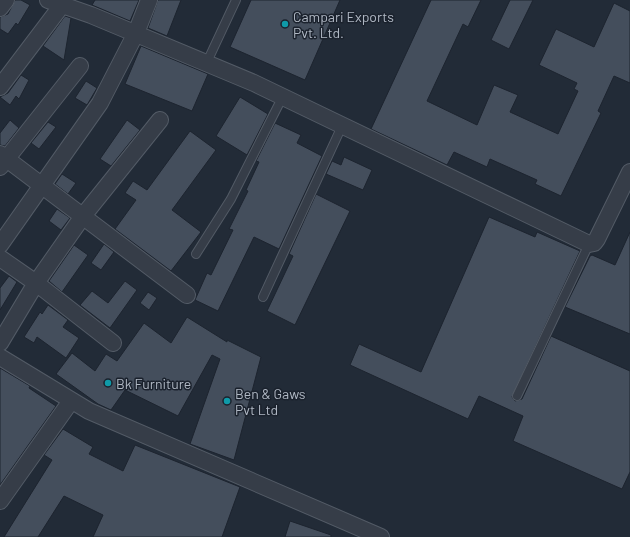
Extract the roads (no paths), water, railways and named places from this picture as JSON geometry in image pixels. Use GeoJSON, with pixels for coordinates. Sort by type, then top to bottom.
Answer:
{"type":"FeatureCollection","features":[{"type":"Feature","properties":{"kind":"street"},"geometry":{"type":"LineString","coordinates":[[0,8],[6,0]]}},
{"type":"Feature","properties":{"kind":"street"},"geometry":{"type":"LineString","coordinates":[[0,245],[100,103],[136,33],[149,0]]}},
{"type":"Feature","properties":{"kind":"street"},"geometry":{"type":"LineString","coordinates":[[0,87],[55,2],[207,62],[589,244],[594,243],[597,239],[630,172]]}},
{"type":"Feature","properties":{"kind":"street"},"geometry":{"type":"LineString","coordinates":[[80,66],[2,160],[43,186],[187,295]]}},
{"type":"Feature","properties":{"kind":"street"},"geometry":{"type":"LineString","coordinates":[[0,343],[36,283],[82,216],[160,120]]}},
{"type":"Feature","properties":{"kind":"street"},"geometry":{"type":"LineString","coordinates":[[0,258],[36,283],[113,343]]}},
{"type":"Feature","properties":{"kind":"street"},"geometry":{"type":"LineString","coordinates":[[0,357],[89,411],[381,537]]}},
{"type":"Feature","properties":{"kind":"street"},"geometry":{"type":"LineString","coordinates":[[0,501],[71,401]]}},
{"type":"Feature","properties":{"kind":"lane"},"geometry":{"type":"LineString","coordinates":[[207,62],[236,0]]}},
{"type":"Feature","properties":{"kind":"lane"},"geometry":{"type":"LineString","coordinates":[[196,254],[231,199],[282,98]]}},
{"type":"Feature","properties":{"kind":"lane"},"geometry":{"type":"LineString","coordinates":[[262,297],[342,126]]}},
{"type":"Feature","properties":{"kind":"lane"},"geometry":{"type":"LineString","coordinates":[[517,396],[589,244]]}},
{"type":"Feature","properties":{"kind":"place","name":"Campari Exports Pvt. Ltd."},"geometry":{"type":"Point","coordinates":[285,24]}},
{"type":"Feature","properties":{"kind":"place","name":"Bk Furniture"},"geometry":{"type":"Point","coordinates":[108,383]}},
{"type":"Feature","properties":{"kind":"place","name":"Ben & Gaws Pvt Ltd"},"geometry":{"type":"Point","coordinates":[227,401]}}]}
